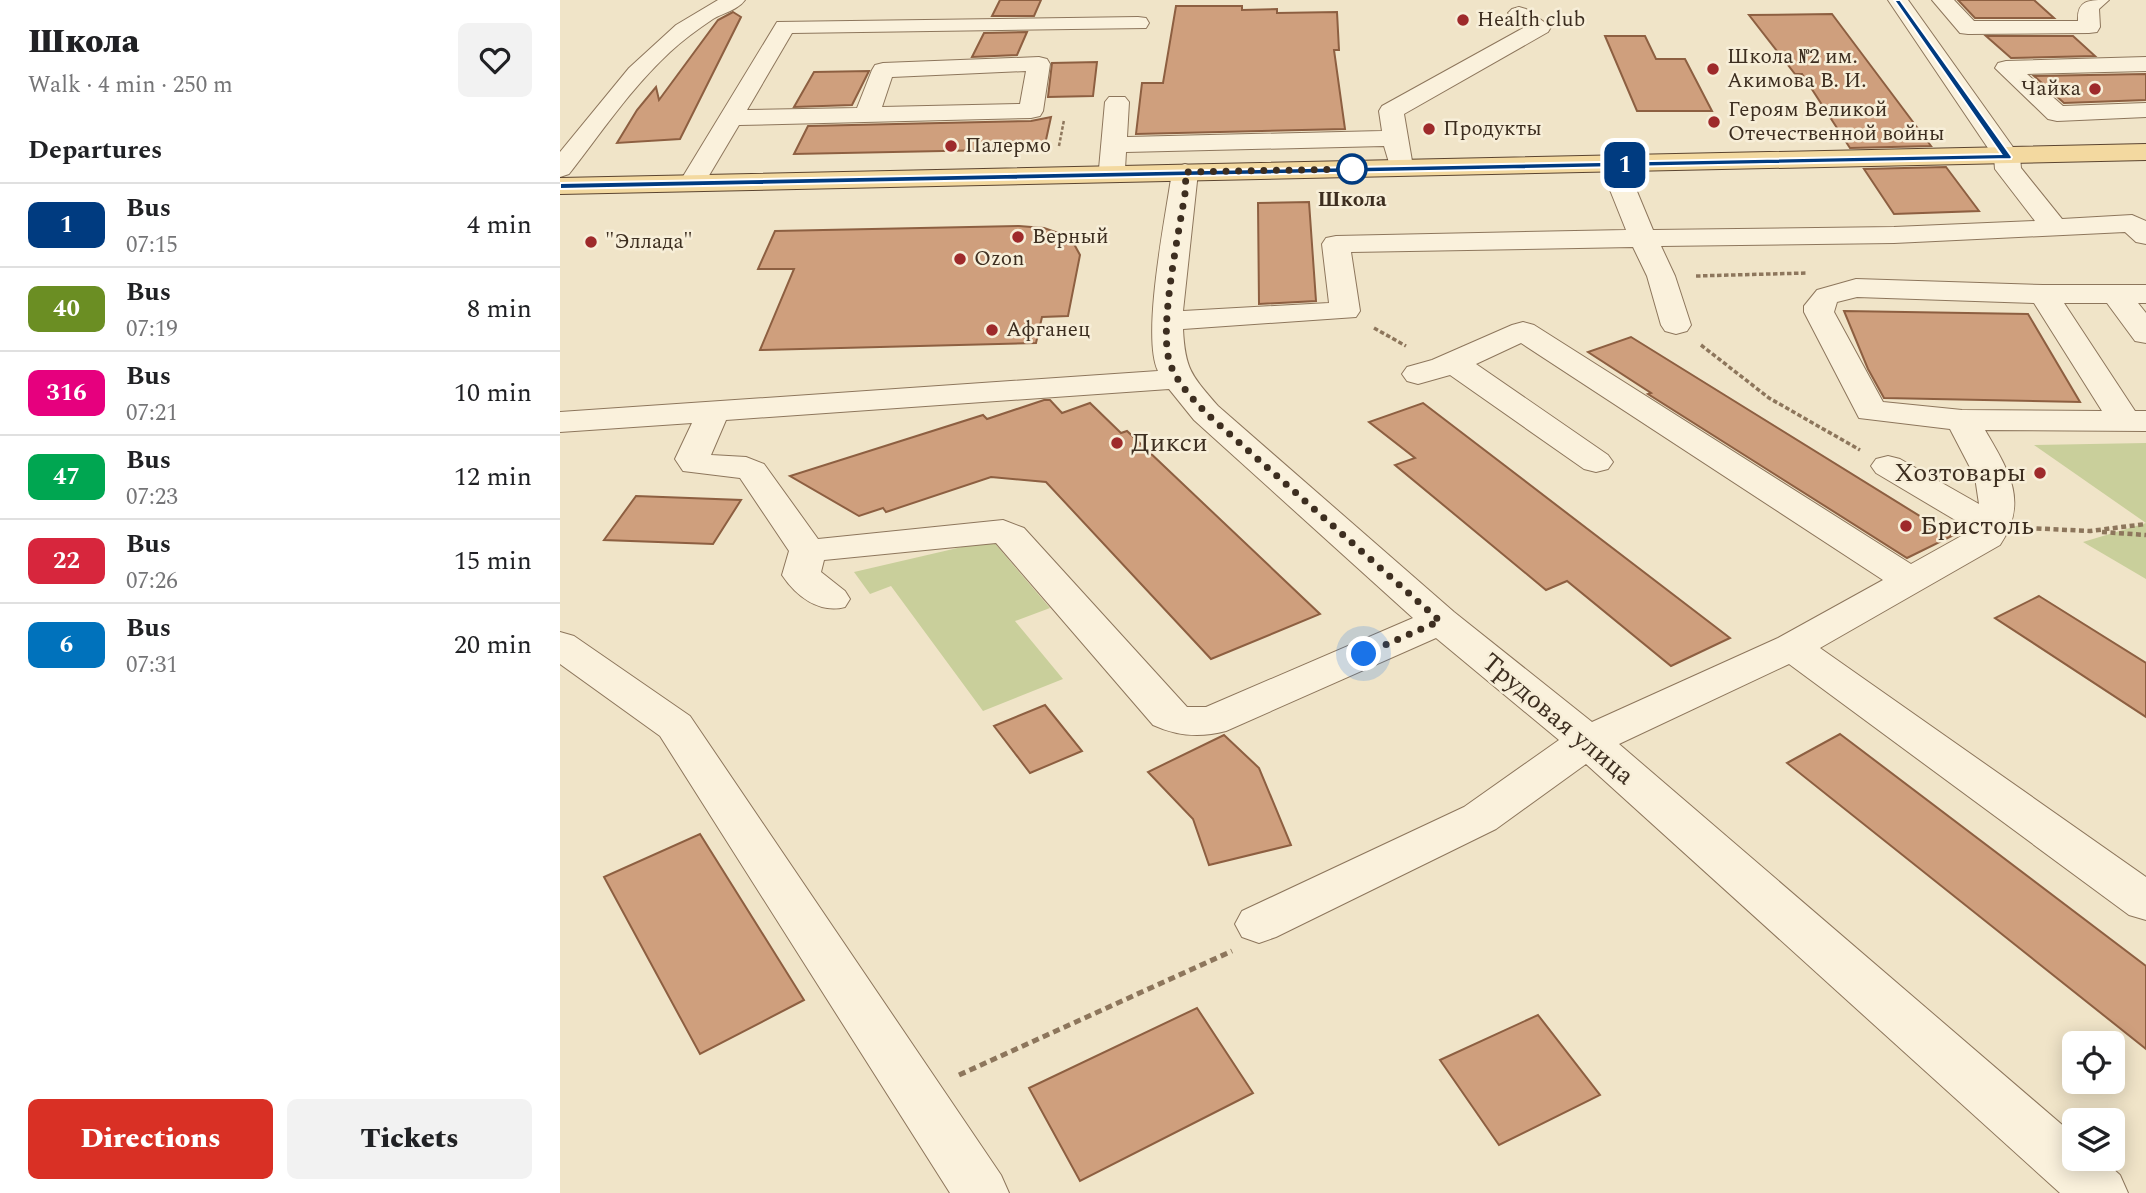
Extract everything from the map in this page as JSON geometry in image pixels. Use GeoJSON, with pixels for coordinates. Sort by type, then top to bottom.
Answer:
{"type":"FeatureCollection","features":[{"type":"Feature","properties":{"kind":"main road"},"geometry":{"type":"LineString","coordinates":[[560,186],[1185,172],[1613,166],[2146,152]]}},
{"type":"Feature","properties":{"kind":"street"},"geometry":{"type":"LineString","coordinates":[[1898,0],[2007,157],[2008,169],[2055,228]]}},
{"type":"Feature","properties":{"kind":"street"},"geometry":{"type":"LineString","coordinates":[[1942,0],[1968,28],[2090,27],[2088,7],[2099,0]]}},
{"type":"Feature","properties":{"kind":"street"},"geometry":{"type":"LineString","coordinates":[[560,169],[641,70],[698,17],[721,2]]}},
{"type":"Feature","properties":{"kind":"street"},"geometry":{"type":"LineString","coordinates":[[1401,169],[1391,111],[1540,27],[1518,13]]}},
{"type":"Feature","properties":{"kind":"street"},"geometry":{"type":"LineString","coordinates":[[692,183],[785,27],[1138,23]]}},
{"type":"Feature","properties":{"kind":"street"},"geometry":{"type":"LineString","coordinates":[[2146,64],[2006,68],[2057,114],[2146,110]]}},
{"type":"Feature","properties":{"kind":"street"},"geometry":{"type":"LineString","coordinates":[[733,118],[1031,111],[1039,65],[883,70],[869,109]]}},
{"type":"Feature","properties":{"kind":"street"},"geometry":{"type":"LineString","coordinates":[[1112,174],[1117,102]]}},
{"type":"Feature","properties":{"kind":"street"},"geometry":{"type":"LineString","coordinates":[[1115,145],[1395,138]]}},
{"type":"Feature","properties":{"kind":"street"},"geometry":{"type":"LineString","coordinates":[[1613,166],[1661,276],[1676,326]]}},
{"type":"Feature","properties":{"kind":"street","name":"Трудовая улица"},"geometry":{"type":"LineString","coordinates":[[1185,172],[1186,187],[1167,321],[1169,361],[1178,379],[1206,413],[1440,621],[1588,741],[2100,1193]]}},
{"type":"Feature","properties":{"kind":"street"},"geometry":{"type":"LineString","coordinates":[[1167,321],[1345,311],[1336,244],[1895,235],[2132,223],[2146,236]]}},
{"type":"Feature","properties":{"kind":"street"},"geometry":{"type":"LineString","coordinates":[[2135,421],[1962,420],[1871,411],[1819,312],[1822,300],[1836,292],[1856,288],[2043,294],[2146,294]]}},
{"type":"Feature","properties":{"kind":"street"},"geometry":{"type":"LineString","coordinates":[[2043,294],[2135,421]]}},
{"type":"Feature","properties":{"kind":"street"},"geometry":{"type":"LineString","coordinates":[[2116,294],[2146,334]]}},
{"type":"Feature","properties":{"kind":"street"},"geometry":{"type":"LineString","coordinates":[[1438,368],[1523,331],[1911,581]]}},
{"type":"Feature","properties":{"kind":"street"},"geometry":{"type":"LineString","coordinates":[[1438,368],[1596,462]]}},
{"type":"Feature","properties":{"kind":"street"},"geometry":{"type":"LineString","coordinates":[[708,425],[1178,379]]}},
{"type":"Feature","properties":{"kind":"street"},"geometry":{"type":"LineString","coordinates":[[1247,937],[1480,818],[1588,741],[1792,647],[1987,537],[1994,527],[1998,501],[1993,474],[1962,420]]}},
{"type":"Feature","properties":{"kind":"street"},"geometry":{"type":"LineString","coordinates":[[560,422],[708,425],[914,423]]}},
{"type":"Feature","properties":{"kind":"street"},"geometry":{"type":"LineString","coordinates":[[708,425],[692,459],[695,464],[746,467],[752,471],[808,551]]}},
{"type":"Feature","properties":{"kind":"street"},"geometry":{"type":"LineString","coordinates":[[1888,467],[1994,527]]}},
{"type":"Feature","properties":{"kind":"street"},"geometry":{"type":"LineString","coordinates":[[808,551],[1003,531],[1011,536],[1168,715],[1181,721],[1211,721],[1440,621]]}},
{"type":"Feature","properties":{"kind":"street"},"geometry":{"type":"LineString","coordinates":[[808,551],[801,575],[831,599]]}},
{"type":"Feature","properties":{"kind":"street"},"geometry":{"type":"LineString","coordinates":[[560,645],[676,726],[981,1193]]}},
{"type":"Feature","properties":{"kind":"street"},"geometry":{"type":"LineString","coordinates":[[1792,647],[2146,902]]}},
{"type":"Feature","properties":{"kind":"path"},"geometry":{"type":"LineString","coordinates":[[1058,153],[1064,116]]}},
{"type":"Feature","properties":{"kind":"path"},"geometry":{"type":"LineString","coordinates":[[1345,311],[1438,368]]}},
{"type":"Feature","properties":{"kind":"path"},"geometry":{"type":"LineString","coordinates":[[1676,326],[1769,398],[1888,467]]}},
{"type":"Feature","properties":{"kind":"path"},"geometry":{"type":"LineString","coordinates":[[2090,531],[2146,524]]}},
{"type":"Feature","properties":{"kind":"path"},"geometry":{"type":"LineString","coordinates":[[1994,527],[2146,535]]}},
{"type":"Feature","properties":{"kind":"path"},"geometry":{"type":"LineString","coordinates":[[917,1094],[1247,937]]}},
{"type":"Feature","properties":{"kind":"green space"},"geometry":{"type":"Polygon","coordinates":[[[2146,443],[2146,523],[2034,445],[2146,443]]]}},
{"type":"Feature","properties":{"kind":"green space"},"geometry":{"type":"Polygon","coordinates":[[[2146,523],[2146,579],[2083,542],[2146,523]]]}},
{"type":"Feature","properties":{"kind":"green space"},"geometry":{"type":"Polygon","coordinates":[[[992,540],[1050,608],[1015,621],[1063,679],[983,711],[891,586],[870,594],[854,572],[992,540]]]}},
{"type":"Feature","properties":{"kind":"building"},"geometry":{"type":"Polygon","coordinates":[[[1000,0],[1041,0],[1034,16],[992,16],[1000,0]]]}},
{"type":"Feature","properties":{"kind":"building"},"geometry":{"type":"Polygon","coordinates":[[[1958,0],[2034,0],[2054,18],[1975,18],[1958,0]]]}},
{"type":"Feature","properties":{"kind":"building"},"geometry":{"type":"Polygon","coordinates":[[[1176,6],[1242,6],[1242,10],[1277,9],[1277,13],[1337,12],[1339,50],[1334,50],[1345,129],[1136,134],[1142,83],[1163,83],[1176,6]]]}},
{"type":"Feature","properties":{"kind":"building"},"geometry":{"type":"Polygon","coordinates":[[[733,12],[741,17],[680,139],[617,143],[637,110],[656,87],[659,100],[718,20],[733,12]]]}},
{"type":"Feature","properties":{"kind":"building"},"geometry":{"type":"Polygon","coordinates":[[[1832,14],[1931,146],[1850,148],[1802,74],[1795,74],[1749,15],[1832,14]]]}},
{"type":"Feature","properties":{"kind":"building"},"geometry":{"type":"Polygon","coordinates":[[[1027,32],[1017,55],[972,57],[984,33],[1027,32]]]}},
{"type":"Feature","properties":{"kind":"building"},"geometry":{"type":"Polygon","coordinates":[[[1605,36],[1645,36],[1656,59],[1685,59],[1712,111],[1637,111],[1605,36]]]}},
{"type":"Feature","properties":{"kind":"building"},"geometry":{"type":"Polygon","coordinates":[[[1986,36],[2073,36],[2095,56],[2011,58],[1986,36]]]}},
{"type":"Feature","properties":{"kind":"building"},"geometry":{"type":"Polygon","coordinates":[[[1097,62],[1093,96],[1048,97],[1052,63],[1097,62]]]}},
{"type":"Feature","properties":{"kind":"building"},"geometry":{"type":"Polygon","coordinates":[[[869,71],[852,105],[794,107],[814,72],[869,71]]]}},
{"type":"Feature","properties":{"kind":"building","name":"Чайка"},"geometry":{"type":"Polygon","coordinates":[[[2146,74],[2146,100],[2064,103],[2034,76],[2146,74]]]}},
{"type":"Feature","properties":{"kind":"building"},"geometry":{"type":"Polygon","coordinates":[[[1051,117],[1044,149],[794,154],[808,126],[1031,121],[1051,117]]]}},
{"type":"Feature","properties":{"kind":"building"},"geometry":{"type":"Polygon","coordinates":[[[1946,167],[1979,211],[1894,214],[1864,169],[1946,167]]]}},
{"type":"Feature","properties":{"kind":"building"},"geometry":{"type":"Polygon","coordinates":[[[1309,202],[1316,301],[1259,304],[1258,203],[1309,202]]]}},
{"type":"Feature","properties":{"kind":"building"},"geometry":{"type":"Polygon","coordinates":[[[1019,226],[1044,228],[1061,234],[1074,244],[1080,255],[1068,316],[1042,317],[1036,343],[760,350],[794,269],[758,269],[775,231],[1019,226]]]}},
{"type":"Feature","properties":{"kind":"building"},"geometry":{"type":"Polygon","coordinates":[[[1844,311],[2028,314],[2080,402],[1884,398],[1868,369],[1844,311]]]}},
{"type":"Feature","properties":{"kind":"building"},"geometry":{"type":"Polygon","coordinates":[[[1631,337],[1952,536],[1907,558],[1648,394],[1651,393],[1588,352],[1631,337]]]}},
{"type":"Feature","properties":{"kind":"building"},"geometry":{"type":"Polygon","coordinates":[[[1050,400],[1062,413],[1090,403],[1121,433],[1127,431],[1320,614],[1211,659],[1046,482],[991,477],[886,512],[883,508],[859,516],[790,476],[983,415],[987,419],[1050,400]]]}},
{"type":"Feature","properties":{"kind":"building"},"geometry":{"type":"Polygon","coordinates":[[[1423,403],[1730,638],[1671,666],[1567,581],[1546,590],[1395,465],[1415,458],[1369,422],[1423,403]]]}},
{"type":"Feature","properties":{"kind":"building"},"geometry":{"type":"Polygon","coordinates":[[[636,496],[741,500],[713,544],[604,540],[636,496]]]}},
{"type":"Feature","properties":{"kind":"building"},"geometry":{"type":"Polygon","coordinates":[[[2039,596],[2146,663],[2146,717],[1995,618],[2039,596]]]}},
{"type":"Feature","properties":{"kind":"building"},"geometry":{"type":"Polygon","coordinates":[[[1045,705],[1082,751],[1030,773],[994,726],[1045,705]]]}},
{"type":"Feature","properties":{"kind":"building"},"geometry":{"type":"Polygon","coordinates":[[[1840,734],[2146,966],[2146,1049],[2125,1031],[1787,763],[1840,734]]]}},
{"type":"Feature","properties":{"kind":"building"},"geometry":{"type":"Polygon","coordinates":[[[1224,735],[1259,768],[1291,845],[1209,865],[1193,819],[1148,772],[1224,735]]]}},
{"type":"Feature","properties":{"kind":"building"},"geometry":{"type":"Polygon","coordinates":[[[700,834],[804,1000],[700,1054],[604,877],[700,834]]]}},
{"type":"Feature","properties":{"kind":"building"},"geometry":{"type":"Polygon","coordinates":[[[1197,1008],[1253,1093],[1080,1181],[1029,1088],[1197,1008]]]}},
{"type":"Feature","properties":{"kind":"building"},"geometry":{"type":"Polygon","coordinates":[[[1538,1015],[1600,1095],[1499,1145],[1440,1060],[1538,1015]]]}},
{"type":"Feature","properties":{"kind":"bus line","name":"1"},"geometry":{"type":"LineString","coordinates":[[560,186],[2007,157],[1898,0]]}},
{"type":"Feature","properties":{"kind":"place","name":"Health club"},"geometry":{"type":"Point","coordinates":[1463,20]}},
{"type":"Feature","properties":{"kind":"place","name":"Школа №2 им. Акимова В. И."},"geometry":{"type":"Point","coordinates":[1713,69]}},
{"type":"Feature","properties":{"kind":"place","name":"Чайка"},"geometry":{"type":"Point","coordinates":[2095,89]}},
{"type":"Feature","properties":{"kind":"place","name":"Героям Великой Отечественной войны"},"geometry":{"type":"Point","coordinates":[1714,122]}},
{"type":"Feature","properties":{"kind":"place","name":"Продукты"},"geometry":{"type":"Point","coordinates":[1429,129]}},
{"type":"Feature","properties":{"kind":"place","name":"Палермо"},"geometry":{"type":"Point","coordinates":[951,146]}},
{"type":"Feature","properties":{"kind":"place","name":"Школа"},"geometry":{"type":"Point","coordinates":[1352,169]}},
{"type":"Feature","properties":{"kind":"place","name":"Верный"},"geometry":{"type":"Point","coordinates":[1018,237]}},
{"type":"Feature","properties":{"kind":"place","name":"\"Эллада\""},"geometry":{"type":"Point","coordinates":[591,242]}},
{"type":"Feature","properties":{"kind":"place","name":"Ozon"},"geometry":{"type":"Point","coordinates":[960,259]}},
{"type":"Feature","properties":{"kind":"place","name":"Афганец"},"geometry":{"type":"Point","coordinates":[992,330]}},
{"type":"Feature","properties":{"kind":"place","name":"Дикси"},"geometry":{"type":"Point","coordinates":[1117,443]}},
{"type":"Feature","properties":{"kind":"place","name":"Хозтовары"},"geometry":{"type":"Point","coordinates":[2040,473]}},
{"type":"Feature","properties":{"kind":"place","name":"Бристоль"},"geometry":{"type":"Point","coordinates":[1906,526]}},
{"type":"Feature","properties":{"kind":"route"},"geometry":{"type":"LineString","coordinates":[[1352,169],[1185,172],[1186,187],[1167,321],[1169,361],[1178,379],[1206,413],[1440,621],[1364,654]]}}]}
